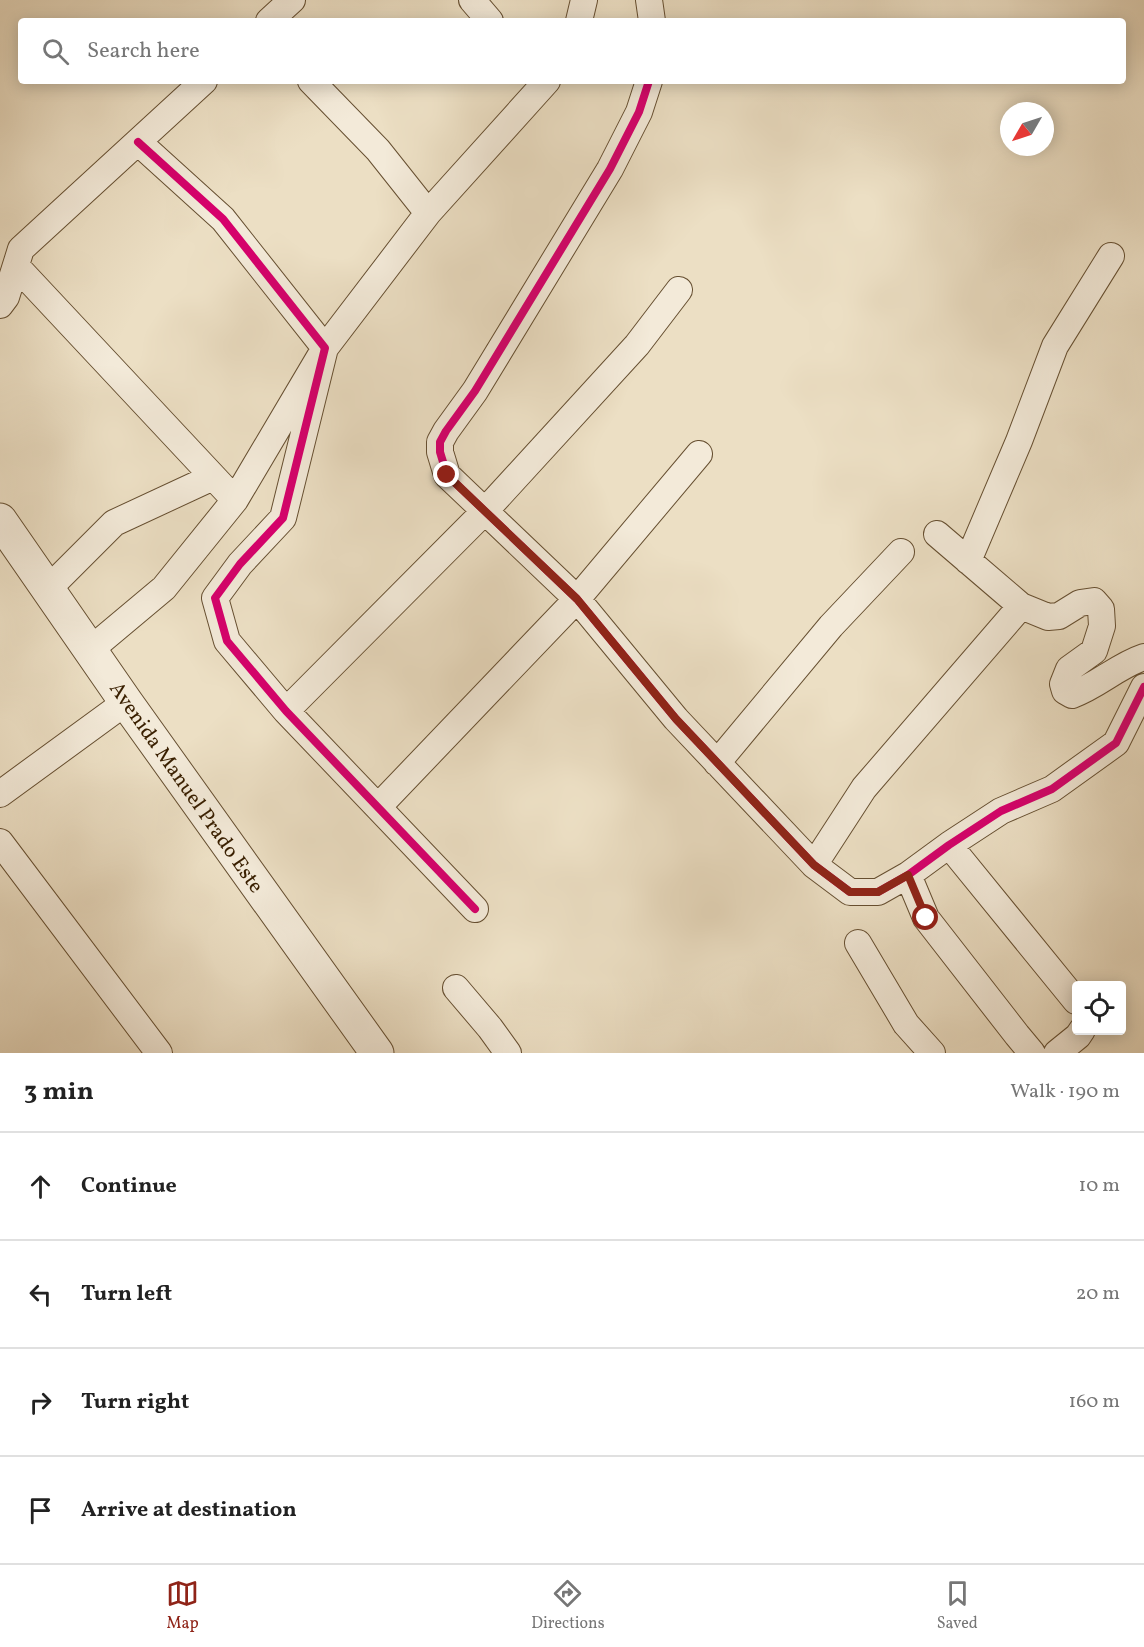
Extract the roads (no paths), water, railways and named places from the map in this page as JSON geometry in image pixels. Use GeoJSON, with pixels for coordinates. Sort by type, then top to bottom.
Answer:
{"type":"FeatureCollection","features":[{"type":"Feature","properties":{"kind":"street"},"geometry":{"type":"LineString","coordinates":[[272,18],[292,0]]}},
{"type":"Feature","properties":{"kind":"street"},"geometry":{"type":"LineString","coordinates":[[472,0],[487,18]]}},
{"type":"Feature","properties":{"kind":"street"},"geometry":{"type":"LineString","coordinates":[[580,18],[584,0]]}},
{"type":"Feature","properties":{"kind":"street"},"geometry":{"type":"LineString","coordinates":[[649,0],[652,18]]}},
{"type":"Feature","properties":{"kind":"street"},"geometry":{"type":"LineString","coordinates":[[0,305],[6,297],[21,249],[201,84]]}},
{"type":"Feature","properties":{"kind":"street"},"geometry":{"type":"LineString","coordinates":[[314,84],[378,150],[428,213]]}},
{"type":"Feature","properties":{"kind":"street"},"geometry":{"type":"LineString","coordinates":[[90,650],[164,588],[235,501],[325,348],[428,213],[543,84]]}},
{"type":"Feature","properties":{"kind":"street"},"geometry":{"type":"LineString","coordinates":[[648,84],[639,112],[610,169],[475,391],[440,442],[440,452],[447,475],[577,599],[676,719],[814,865],[850,892],[878,892],[908,875],[1001,811],[1052,789],[1116,743],[1144,687]]}},
{"type":"Feature","properties":{"kind":"street"},"geometry":{"type":"LineString","coordinates":[[138,142],[223,219],[325,348]]}},
{"type":"Feature","properties":{"kind":"street"},"geometry":{"type":"LineString","coordinates":[[968,561],[1019,441],[1055,346],[1111,256]]}},
{"type":"Feature","properties":{"kind":"street"},"geometry":{"type":"LineString","coordinates":[[16,266],[235,501]]}},
{"type":"Feature","properties":{"kind":"street"},"geometry":{"type":"LineString","coordinates":[[286,711],[485,511],[638,345],[679,290]]}},
{"type":"Feature","properties":{"kind":"street"},"geometry":{"type":"LineString","coordinates":[[325,348],[282,518],[240,564],[215,598],[227,641],[286,711],[475,909]]}},
{"type":"Feature","properties":{"kind":"street"},"geometry":{"type":"LineString","coordinates":[[378,807],[577,599],[699,454]]}},
{"type":"Feature","properties":{"kind":"street"},"geometry":{"type":"LineString","coordinates":[[48,589],[114,523],[213,477]]}},
{"type":"Feature","properties":{"kind":"street","name":"Avenida Manuel Prado Este"},"geometry":{"type":"LineString","coordinates":[[0,520],[126,702],[377,1053]]}},
{"type":"Feature","properties":{"kind":"street"},"geometry":{"type":"LineString","coordinates":[[937,534],[1021,606],[1048,617],[1059,616],[1080,603],[1094,601],[1101,609],[1102,626],[1094,651],[1068,669],[1063,684],[1065,691],[1072,694],[1089,689],[1130,662],[1144,657]]}},
{"type":"Feature","properties":{"kind":"street"},"geometry":{"type":"LineString","coordinates":[[717,763],[831,626],[901,552]]}},
{"type":"Feature","properties":{"kind":"street"},"geometry":{"type":"LineString","coordinates":[[814,865],[864,788],[1021,606]]}},
{"type":"Feature","properties":{"kind":"street"},"geometry":{"type":"LineString","coordinates":[[0,794],[126,702]]}},
{"type":"Feature","properties":{"kind":"street"},"geometry":{"type":"LineString","coordinates":[[0,842],[159,1053]]}},
{"type":"Feature","properties":{"kind":"street"},"geometry":{"type":"LineString","coordinates":[[949,845],[1072,995]]}},
{"type":"Feature","properties":{"kind":"street"},"geometry":{"type":"LineString","coordinates":[[908,875],[926,918],[1032,1053]]}},
{"type":"Feature","properties":{"kind":"street"},"geometry":{"type":"LineString","coordinates":[[858,943],[906,1024],[932,1053]]}},
{"type":"Feature","properties":{"kind":"street"},"geometry":{"type":"LineString","coordinates":[[456,988],[508,1053]]}},
{"type":"Feature","properties":{"kind":"street"},"geometry":{"type":"LineString","coordinates":[[1057,1053],[1079,1035]]}}]}
